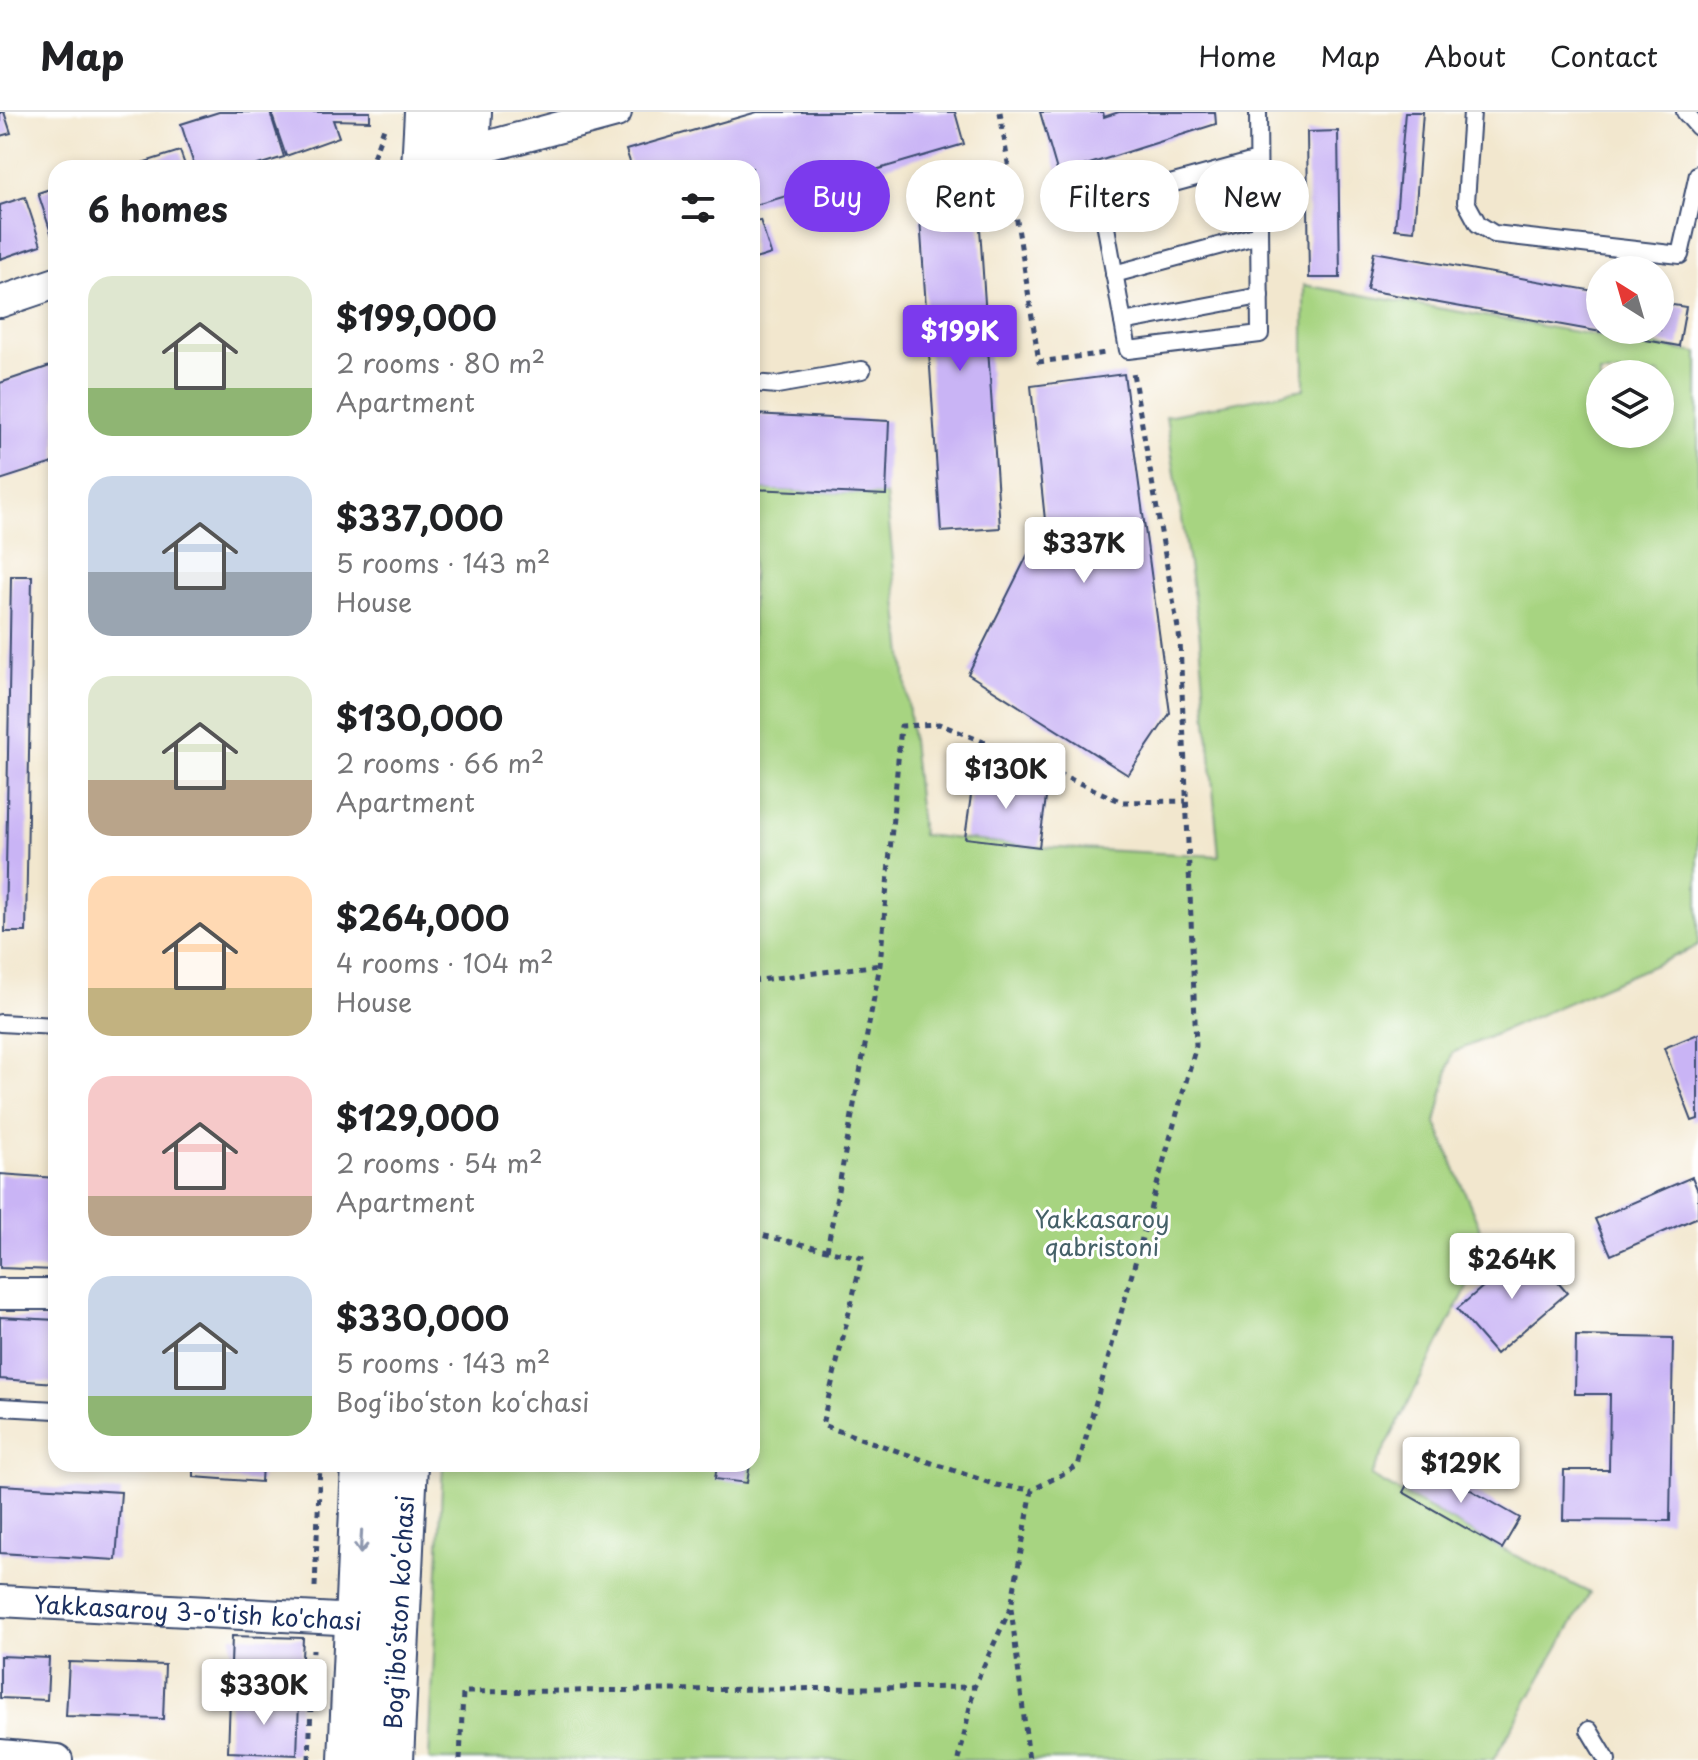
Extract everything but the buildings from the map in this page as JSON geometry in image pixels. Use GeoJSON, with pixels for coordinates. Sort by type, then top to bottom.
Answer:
{"type":"FeatureCollection","features":[{"type":"Feature","properties":{"kind":"street"},"geometry":{"type":"LineString","coordinates":[[427,112],[444,155],[616,112]]}},
{"type":"Feature","properties":{"kind":"street"},"geometry":{"type":"LineString","coordinates":[[0,302],[48,286]]}},
{"type":"Feature","properties":{"kind":"street"},"geometry":{"type":"LineString","coordinates":[[0,1294],[48,1294]]}},
{"type":"Feature","properties":{"kind":"street","name":"Bogʻiboʻston koʻchasi"},"geometry":{"type":"LineString","coordinates":[[365,1472],[391,1760]]}},
{"type":"Feature","properties":{"kind":"street","name":"Bogʻiboʻston koʻchasi"},"geometry":{"type":"LineString","coordinates":[[351,1760],[404,1472]]}},
{"type":"Feature","properties":{"kind":"street","name":"Yakkasaroy 3-o'tish ko'chasi"},"geometry":{"type":"LineString","coordinates":[[0,1601],[377,1621]]}},
{"type":"Feature","properties":{"kind":"street"},"geometry":{"type":"LineString","coordinates":[[0,1755],[57,1760]]}},
{"type":"Feature","properties":{"kind":"lane"},"geometry":{"type":"LineString","coordinates":[[1258,112],[1258,160]]}},
{"type":"Feature","properties":{"kind":"lane"},"geometry":{"type":"LineString","coordinates":[[1472,112],[1466,202],[1478,224],[1494,234],[1680,255],[1698,174]]}},
{"type":"Feature","properties":{"kind":"lane"},"geometry":{"type":"LineString","coordinates":[[1685,112],[1698,127]]}},
{"type":"Feature","properties":{"kind":"lane"},"geometry":{"type":"LineString","coordinates":[[1195,177],[1119,198],[1104,216],[1128,350],[1260,334],[1259,232]]}},
{"type":"Feature","properties":{"kind":"lane"},"geometry":{"type":"LineString","coordinates":[[1114,274],[1259,235]]}},
{"type":"Feature","properties":{"kind":"lane"},"geometry":{"type":"LineString","coordinates":[[1123,322],[1260,296]]}},
{"type":"Feature","properties":{"kind":"lane"},"geometry":{"type":"LineString","coordinates":[[760,384],[777,385],[862,370]]}},
{"type":"Feature","properties":{"kind":"lane"},"geometry":{"type":"LineString","coordinates":[[0,1023],[48,1026]]}},
{"type":"Feature","properties":{"kind":"lane"},"geometry":{"type":"LineString","coordinates":[[0,1407],[48,1410]]}},
{"type":"Feature","properties":{"kind":"lane"},"geometry":{"type":"LineString","coordinates":[[1589,1730],[1607,1760]]}},
{"type":"Feature","properties":{"kind":"path"},"geometry":{"type":"LineString","coordinates":[[760,1235],[862,1258],[822,1425],[996,1485],[1032,1490],[1078,1466],[1196,1046],[1180,640],[1128,350],[1039,362],[1000,112]]}},
{"type":"Feature","properties":{"kind":"path"},"geometry":{"type":"LineString","coordinates":[[372,160],[385,122]]}},
{"type":"Feature","properties":{"kind":"path"},"geometry":{"type":"LineString","coordinates":[[827,1250],[880,965],[901,726],[939,724],[1122,802],[1186,801]]}},
{"type":"Feature","properties":{"kind":"path"},"geometry":{"type":"LineString","coordinates":[[760,980],[880,965]]}},
{"type":"Feature","properties":{"kind":"path"},"geometry":{"type":"LineString","coordinates":[[959,1760],[974,1687],[1011,1607],[1032,1490]]}},
{"type":"Feature","properties":{"kind":"path"},"geometry":{"type":"LineString","coordinates":[[1011,1607],[1029,1760]]}},
{"type":"Feature","properties":{"kind":"path"},"geometry":{"type":"LineString","coordinates":[[460,1760],[463,1692],[974,1687]]}},
{"type":"Feature","properties":{"kind":"green space","name":"Yakkasaroy qabristoni"},"geometry":{"type":"Polygon","coordinates":[[[1304,285],[1586,334],[1586,344],[1646,344],[1698,353],[1698,946],[1452,1053],[1436,1123],[1479,1226],[1483,1256],[1371,1476],[1502,1549],[1590,1593],[1493,1760],[429,1760],[443,1472],[760,1472],[760,489],[886,495],[922,835],[1039,847],[1219,856],[1199,629],[1166,416],[1304,389],[1304,285]]]}}]}
